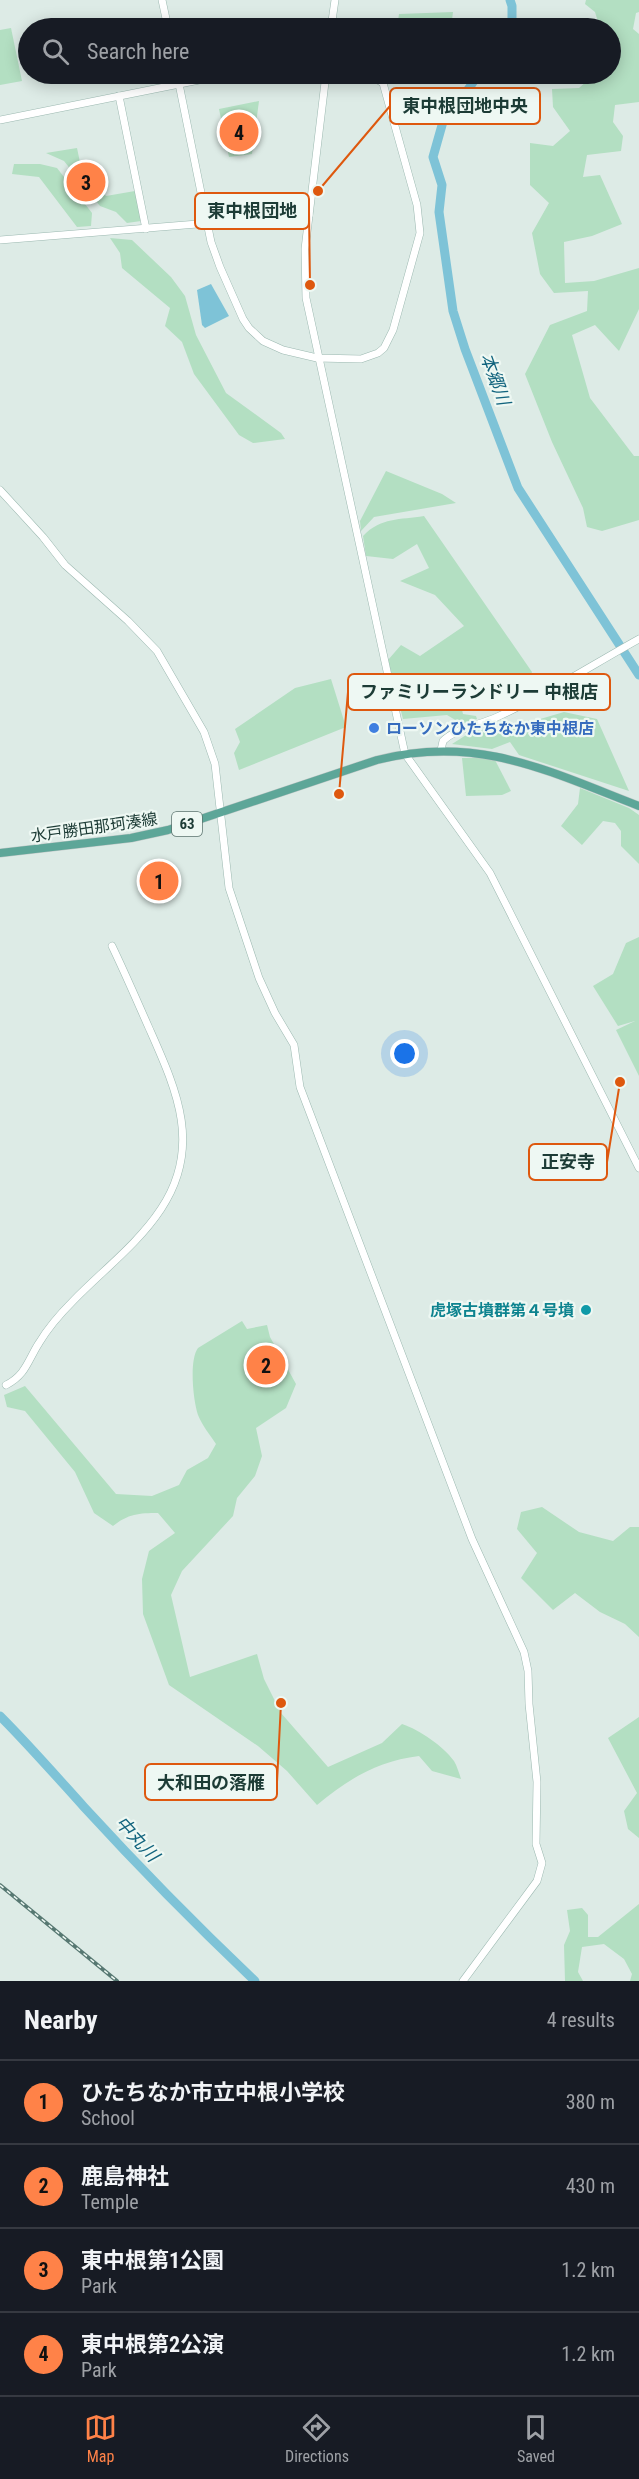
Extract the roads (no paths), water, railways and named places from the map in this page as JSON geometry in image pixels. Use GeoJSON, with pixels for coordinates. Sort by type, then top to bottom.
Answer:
{"type":"FeatureCollection","features":[{"type":"Feature","properties":{"kind":"main road","name":"水戸勝田那珂湊線"},"geometry":{"type":"LineString","coordinates":[[0,852],[131,838],[168,830],[372,762],[405,754],[441,750],[508,758],[546,770],[639,806]]}},
{"type":"Feature","properties":{"kind":"street"},"geometry":{"type":"LineString","coordinates":[[162,0],[166,18]]}},
{"type":"Feature","properties":{"kind":"street"},"geometry":{"type":"LineString","coordinates":[[333,18],[335,0]]}},
{"type":"Feature","properties":{"kind":"street"},"geometry":{"type":"LineString","coordinates":[[0,120],[179,84],[215,255],[249,328],[270,346],[317,358],[361,359],[378,353],[384,348],[393,330],[420,233],[417,205],[383,84]]}},
{"type":"Feature","properties":{"kind":"street"},"geometry":{"type":"LineString","coordinates":[[327,84],[305,249],[305,285],[317,358],[405,754],[490,873],[639,1168]]}},
{"type":"Feature","properties":{"kind":"street"},"geometry":{"type":"LineString","coordinates":[[119,96],[146,229]]}},
{"type":"Feature","properties":{"kind":"street"},"geometry":{"type":"LineString","coordinates":[[0,240],[309,215]]}},
{"type":"Feature","properties":{"kind":"street"},"geometry":{"type":"LineString","coordinates":[[0,490],[43,537],[64,565],[128,621],[164,660],[208,742],[215,764],[229,888],[259,978],[294,1045],[300,1087],[306,1103],[472,1539],[509,1617],[525,1659],[537,1773],[536,1844],[542,1863],[541,1870],[537,1881],[463,1981]]}},
{"type":"Feature","properties":{"kind":"street"},"geometry":{"type":"LineString","coordinates":[[441,750],[443,741],[451,735],[497,717],[639,639]]}},
{"type":"Feature","properties":{"kind":"street"},"geometry":{"type":"LineString","coordinates":[[6,1385],[20,1377],[39,1344],[63,1311],[149,1226],[170,1193],[178,1168],[182,1144],[182,1124],[176,1092],[112,945]]}},
{"type":"Feature","properties":{"kind":"water"},"geometry":{"type":"Polygon","coordinates":[[[211,284],[229,316],[205,328],[202,325],[197,290],[211,284]]]}},
{"type":"Feature","properties":{"kind":"waterway","name":"本郷川"},"geometry":{"type":"LineString","coordinates":[[510,0],[512,18]]}},
{"type":"Feature","properties":{"kind":"waterway","name":"本郷川"},"geometry":{"type":"LineString","coordinates":[[472,84],[464,95],[446,111],[433,157],[442,185],[439,212],[453,311],[465,349],[518,488],[639,675]]}},
{"type":"Feature","properties":{"kind":"waterway","name":"中丸川"},"geometry":{"type":"LineString","coordinates":[[0,1716],[147,1874],[255,1981]]}},
{"type":"Feature","properties":{"kind":"railway"},"geometry":{"type":"LineString","coordinates":[[0,1885],[117,1981]]}},
{"type":"Feature","properties":{"kind":"place","name":"東中根第2公演"},"geometry":{"type":"Point","coordinates":[239,132]}},
{"type":"Feature","properties":{"kind":"place","name":"東中根第1公園"},"geometry":{"type":"Point","coordinates":[86,182]}},
{"type":"Feature","properties":{"kind":"place","name":"東中根団地中央"},"geometry":{"type":"Point","coordinates":[318,191]}},
{"type":"Feature","properties":{"kind":"place","name":"東中根団地"},"geometry":{"type":"Point","coordinates":[310,285]}},
{"type":"Feature","properties":{"kind":"place","name":"ローソンひたちなか東中根店"},"geometry":{"type":"Point","coordinates":[374,728]}},
{"type":"Feature","properties":{"kind":"place","name":"ファミリーランドリー 中根店"},"geometry":{"type":"Point","coordinates":[339,794]}},
{"type":"Feature","properties":{"kind":"place","name":"ひたちなか市立中根小学校"},"geometry":{"type":"Point","coordinates":[159,881]}},
{"type":"Feature","properties":{"kind":"place","name":"正安寺"},"geometry":{"type":"Point","coordinates":[620,1082]}},
{"type":"Feature","properties":{"kind":"place","name":"虎塚古墳群第４号墳"},"geometry":{"type":"Point","coordinates":[586,1310]}},
{"type":"Feature","properties":{"kind":"place","name":"鹿島神社"},"geometry":{"type":"Point","coordinates":[266,1365]}},
{"type":"Feature","properties":{"kind":"place","name":"大和田の落雁"},"geometry":{"type":"Point","coordinates":[281,1703]}}]}
